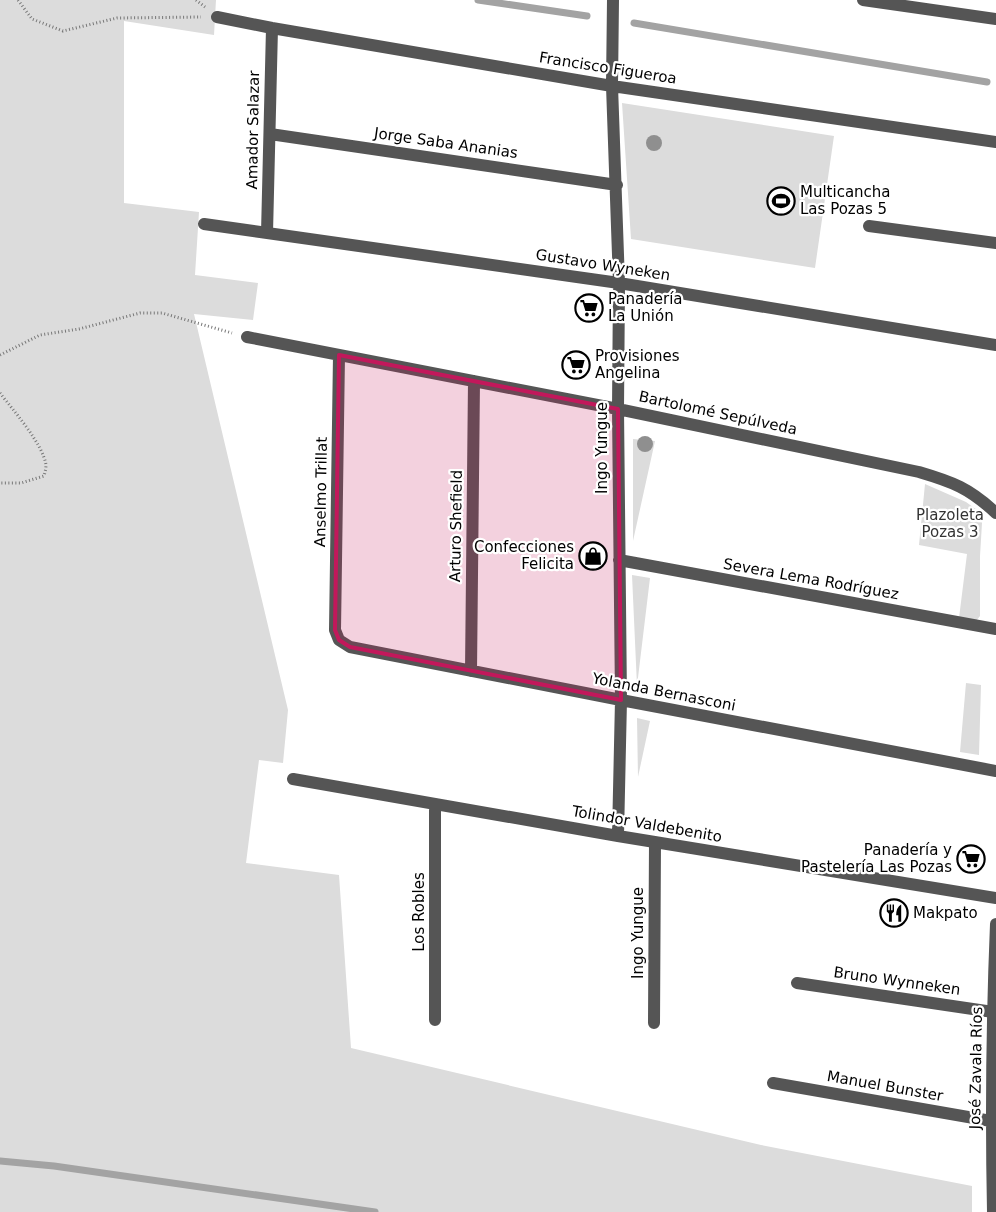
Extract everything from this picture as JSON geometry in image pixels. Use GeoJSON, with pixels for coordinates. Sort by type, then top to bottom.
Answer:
{"type":"FeatureCollection","features":[{"type":"Feature","properties":{"kind":"street","name":"Ingo Yungue"},"geometry":{"type":"LineString","coordinates":[[613,0],[612,86],[619,283],[618,409],[621,700],[618,836]]}},
{"type":"Feature","properties":{"kind":"street"},"geometry":{"type":"LineString","coordinates":[[863,0],[996,20]]}},
{"type":"Feature","properties":{"kind":"street","name":"Francisco Figueroa"},"geometry":{"type":"LineString","coordinates":[[217,17],[612,86],[996,142]]}},
{"type":"Feature","properties":{"kind":"street","name":"Amador Salazar"},"geometry":{"type":"LineString","coordinates":[[267,233],[272,28]]}},
{"type":"Feature","properties":{"kind":"street","name":"Jorge Saba Ananias"},"geometry":{"type":"LineString","coordinates":[[270,134],[617,185]]}},
{"type":"Feature","properties":{"kind":"street","name":"Gustavo Wyneken"},"geometry":{"type":"LineString","coordinates":[[204,224],[619,283],[996,345]]}},
{"type":"Feature","properties":{"kind":"street"},"geometry":{"type":"LineString","coordinates":[[869,226],[996,243]]}},
{"type":"Feature","properties":{"kind":"street","name":"Bartolomé Sepúlveda"},"geometry":{"type":"LineString","coordinates":[[247,337],[618,409],[919,472],[947,480],[970,491],[996,514]]}},
{"type":"Feature","properties":{"kind":"street","name":"Anselmo Trillat"},"geometry":{"type":"LineString","coordinates":[[335,630],[339,355]]}},
{"type":"Feature","properties":{"kind":"street","name":"Arturo Shefield"},"geometry":{"type":"LineString","coordinates":[[471,671],[474,381]]}},
{"type":"Feature","properties":{"kind":"street","name":"Severa Lema Rodríguez"},"geometry":{"type":"LineString","coordinates":[[619,560],[996,630]]}},
{"type":"Feature","properties":{"kind":"street","name":"Yolanda Bernasconi"},"geometry":{"type":"LineString","coordinates":[[335,630],[339,640],[350,647],[996,771]]}},
{"type":"Feature","properties":{"kind":"street","name":"Tolindor Valdebenito"},"geometry":{"type":"LineString","coordinates":[[293,780],[996,898]]}},
{"type":"Feature","properties":{"kind":"street","name":"Los Robles"},"geometry":{"type":"LineString","coordinates":[[435,804],[435,1020]]}},
{"type":"Feature","properties":{"kind":"street","name":"Ingo Yungue"},"geometry":{"type":"LineString","coordinates":[[654,1023],[655,842]]}},
{"type":"Feature","properties":{"kind":"street","name":"José Zavala Ríos"},"geometry":{"type":"LineString","coordinates":[[993,1212],[992,1012],[996,924]]}},
{"type":"Feature","properties":{"kind":"street","name":"Bruno Wynneken"},"geometry":{"type":"LineString","coordinates":[[797,983],[992,1012]]}},
{"type":"Feature","properties":{"kind":"street","name":"Manuel Bunster"},"geometry":{"type":"LineString","coordinates":[[773,1083],[992,1121]]}},
{"type":"Feature","properties":{"kind":"path"},"geometry":{"type":"LineString","coordinates":[[18,0],[32,19],[63,31],[117,18],[217,17]]}},
{"type":"Feature","properties":{"kind":"path"},"geometry":{"type":"LineString","coordinates":[[0,355],[40,335],[80,329],[140,313],[162,313],[247,337]]}},
{"type":"Feature","properties":{"kind":"path"},"geometry":{"type":"LineString","coordinates":[[0,393],[22,421],[44,455],[46,467],[44,476],[21,483],[0,483]]}},
{"type":"Feature","properties":{"kind":"highlighted area"},"geometry":{"type":"Polygon","coordinates":[[[339,355],[618,409],[621,700],[350,647],[339,640],[335,630],[339,355]]]}},
{"type":"Feature","properties":{"kind":"green space"},"geometry":{"type":"Polygon","coordinates":[[[0,0],[216,0],[214,35],[124,21],[124,203],[199,212],[195,275],[258,283],[253,320],[194,314],[288,710],[283,763],[259,760],[246,863],[339,875],[351,1048],[761,1145],[972,1186],[972,1212],[0,1212],[0,0]]]}},
{"type":"Feature","properties":{"kind":"green space"},"geometry":{"type":"Polygon","coordinates":[[[622,103],[834,136],[815,268],[631,239],[622,103]]]}},
{"type":"Feature","properties":{"kind":"green space"},"geometry":{"type":"Polygon","coordinates":[[[633,439],[655,441],[633,541],[633,439]]]}},
{"type":"Feature","properties":{"kind":"green space","name":"Plazoleta Pozas 3"},"geometry":{"type":"Polygon","coordinates":[[[925,484],[966,502],[977,510],[982,523],[980,616],[976,621],[959,618],[967,554],[919,545],[925,484]]]}},
{"type":"Feature","properties":{"kind":"green space"},"geometry":{"type":"Polygon","coordinates":[[[632,575],[650,578],[637,686],[632,575]]]}},
{"type":"Feature","properties":{"kind":"green space"},"geometry":{"type":"Polygon","coordinates":[[[966,683],[981,685],[979,755],[960,752],[966,683]]]}},
{"type":"Feature","properties":{"kind":"green space"},"geometry":{"type":"Polygon","coordinates":[[[637,718],[650,721],[638,777],[637,718]]]}},
{"type":"Feature","properties":{"kind":"waterway"},"geometry":{"type":"LineString","coordinates":[[478,0],[587,16]]}},
{"type":"Feature","properties":{"kind":"waterway"},"geometry":{"type":"LineString","coordinates":[[634,23],[987,82]]}},
{"type":"Feature","properties":{"kind":"waterway"},"geometry":{"type":"LineString","coordinates":[[0,1161],[54,1166],[375,1212]]}},
{"type":"Feature","properties":{"kind":"place","name":"Multicancha Las Pozas 5"},"geometry":{"type":"Point","coordinates":[781,201]}},
{"type":"Feature","properties":{"kind":"place","name":"Panadería La Unión"},"geometry":{"type":"Point","coordinates":[589,308]}},
{"type":"Feature","properties":{"kind":"place","name":"Provisiones Angelina"},"geometry":{"type":"Point","coordinates":[576,365]}},
{"type":"Feature","properties":{"kind":"place","name":"Confecciones Felicita"},"geometry":{"type":"Point","coordinates":[593,556]}},
{"type":"Feature","properties":{"kind":"place","name":"Panadería y Pastelería Las Pozas"},"geometry":{"type":"Point","coordinates":[971,859]}},
{"type":"Feature","properties":{"kind":"place","name":"Makpato"},"geometry":{"type":"Point","coordinates":[894,913]}}]}
